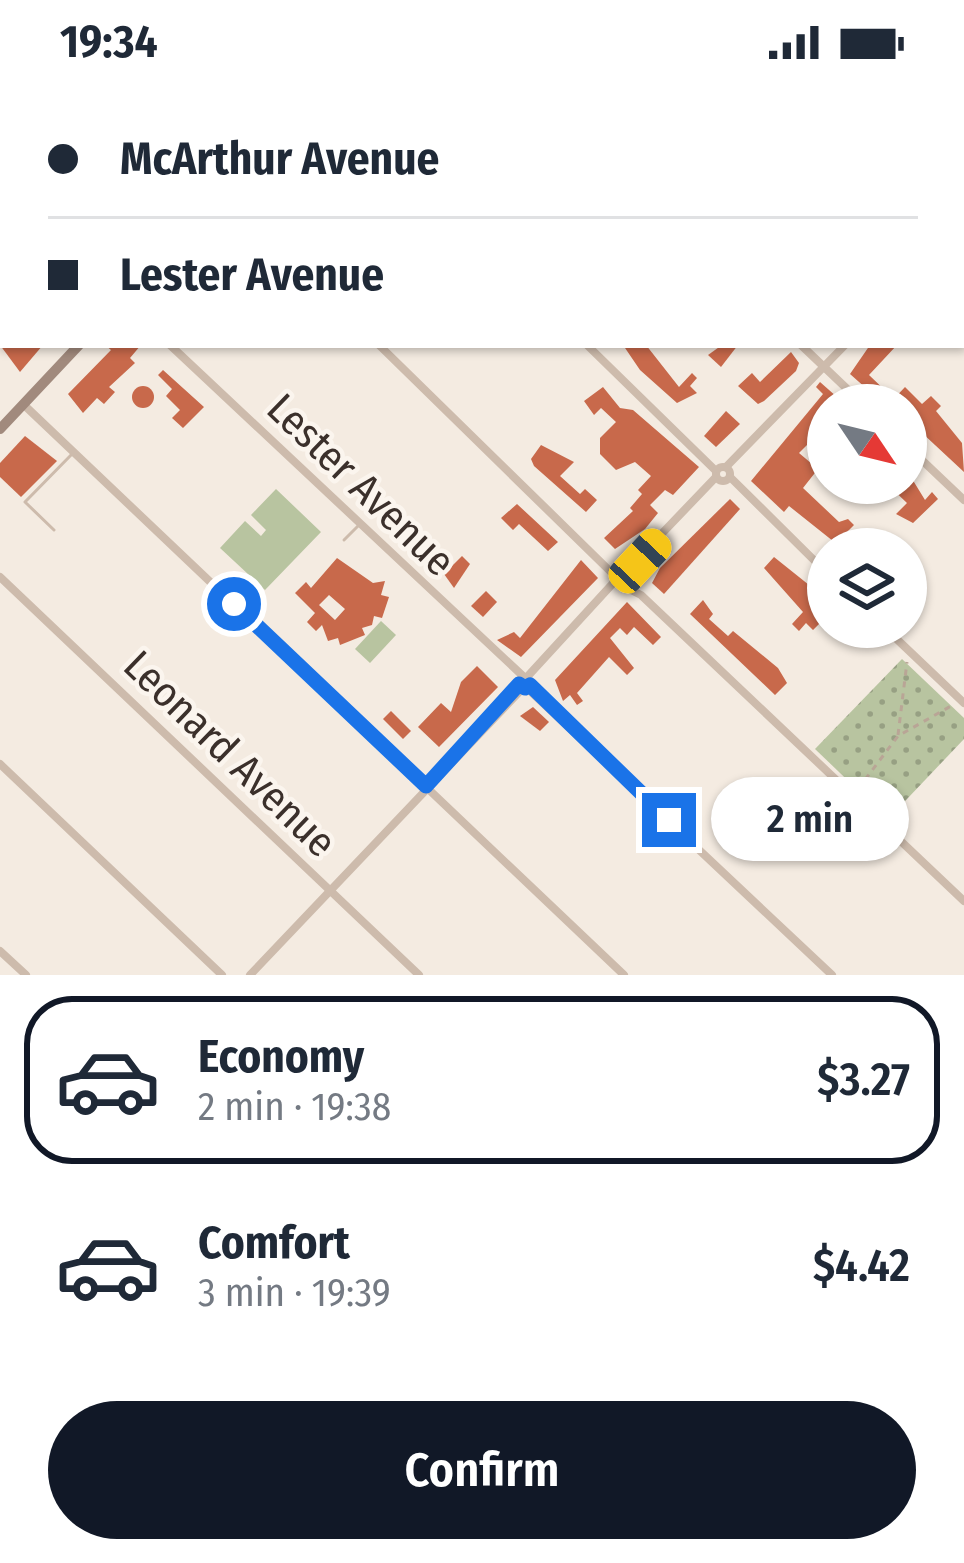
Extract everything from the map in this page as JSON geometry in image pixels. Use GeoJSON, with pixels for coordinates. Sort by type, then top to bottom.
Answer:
{"type":"FeatureCollection","features":[{"type":"Feature","properties":{"kind":"main road"},"geometry":{"type":"LineString","coordinates":[[0,429],[77,348]]}},
{"type":"Feature","properties":{"kind":"street","name":"Lester Avenue"},"geometry":{"type":"LineString","coordinates":[[173,348],[832,975]]}},
{"type":"Feature","properties":{"kind":"street"},"geometry":{"type":"LineString","coordinates":[[382,348],[964,901]]}},
{"type":"Feature","properties":{"kind":"street"},"geometry":{"type":"LineString","coordinates":[[590,348],[807,554]]}},
{"type":"Feature","properties":{"kind":"street"},"geometry":{"type":"LineString","coordinates":[[804,348],[842,384]]}},
{"type":"Feature","properties":{"kind":"street"},"geometry":{"type":"LineString","coordinates":[[251,974],[842,348]]}},
{"type":"Feature","properties":{"kind":"street"},"geometry":{"type":"LineString","coordinates":[[23,404],[624,975]]}},
{"type":"Feature","properties":{"kind":"street"},"geometry":{"type":"LineString","coordinates":[[927,465],[964,500]]}},
{"type":"Feature","properties":{"kind":"street","name":"Leonard Avenue"},"geometry":{"type":"LineString","coordinates":[[0,577],[419,975]]}},
{"type":"Feature","properties":{"kind":"street"},"geometry":{"type":"LineString","coordinates":[[906,648],[964,703]]}},
{"type":"Feature","properties":{"kind":"street"},"geometry":{"type":"LineString","coordinates":[[0,764],[222,975]]}},
{"type":"Feature","properties":{"kind":"street"},"geometry":{"type":"LineString","coordinates":[[0,950],[26,975]]}},
{"type":"Feature","properties":{"kind":"lane"},"geometry":{"type":"LineString","coordinates":[[54,530],[26,502],[74,452]]}},
{"type":"Feature","properties":{"kind":"lane"},"geometry":{"type":"LineString","coordinates":[[344,540],[359,525]]}},
{"type":"Feature","properties":{"kind":"path"},"geometry":{"type":"LineString","coordinates":[[898,736],[907,662]]}},
{"type":"Feature","properties":{"kind":"path"},"geometry":{"type":"LineString","coordinates":[[858,789],[898,736],[952,705]]}},
{"type":"Feature","properties":{"kind":"green space"},"geometry":{"type":"Polygon","coordinates":[[[276,489],[321,532],[265,590],[220,548],[245,521],[261,536],[266,530],[251,515],[276,489]]]}},
{"type":"Feature","properties":{"kind":"green space"},"geometry":{"type":"Polygon","coordinates":[[[381,621],[396,635],[370,663],[355,649],[381,621]]]}},
{"type":"Feature","properties":{"kind":"green space"},"geometry":{"type":"Polygon","coordinates":[[[902,659],[964,718],[964,739],[888,819],[815,749],[902,659]]]}},
{"type":"Feature","properties":{"kind":"building"},"geometry":{"type":"Polygon","coordinates":[[[2,348],[40,348],[20,372],[2,348]]]}},
{"type":"Feature","properties":{"kind":"building"},"geometry":{"type":"Polygon","coordinates":[[[138,348],[130,358],[135,363],[109,387],[115,392],[104,404],[97,398],[83,413],[68,394],[111,350],[138,348]]]}},
{"type":"Feature","properties":{"kind":"building"},"geometry":{"type":"Polygon","coordinates":[[[625,348],[648,348],[679,387],[692,373],[697,378],[690,386],[697,393],[677,403],[640,370],[625,348]]]}},
{"type":"Feature","properties":{"kind":"building"},"geometry":{"type":"Polygon","coordinates":[[[718,348],[736,348],[721,367],[708,355],[718,348]]]}},
{"type":"Feature","properties":{"kind":"building"},"geometry":{"type":"Polygon","coordinates":[[[868,348],[894,348],[869,375],[878,384],[861,384],[850,374],[868,348]]]}},
{"type":"Feature","properties":{"kind":"building"},"geometry":{"type":"Polygon","coordinates":[[[791,352],[799,363],[796,371],[764,401],[758,404],[738,386],[752,373],[760,382],[791,352]]]}},
{"type":"Feature","properties":{"kind":"building"},"geometry":{"type":"Polygon","coordinates":[[[163,370],[204,407],[183,428],[172,418],[180,410],[166,396],[172,389],[158,375],[163,370]]]}},
{"type":"Feature","properties":{"kind":"building"},"geometry":{"type":"Polygon","coordinates":[[[143,386],[154,397],[143,408],[132,397],[143,386]]]}},
{"type":"Feature","properties":{"kind":"building"},"geometry":{"type":"Polygon","coordinates":[[[603,387],[620,408],[633,410],[699,467],[673,495],[665,490],[650,505],[658,513],[645,529],[615,549],[604,538],[633,511],[630,508],[642,494],[638,490],[651,476],[635,462],[616,470],[600,454],[600,438],[616,422],[601,408],[594,415],[584,401],[603,387]]]}},
{"type":"Feature","properties":{"kind":"building"},"geometry":{"type":"Polygon","coordinates":[[[931,396],[941,406],[936,411],[962,443],[964,472],[927,438],[927,400],[931,396]]]}},
{"type":"Feature","properties":{"kind":"building"},"geometry":{"type":"Polygon","coordinates":[[[726,411],[740,424],[716,447],[704,436],[726,411]]]}},
{"type":"Feature","properties":{"kind":"building"},"geometry":{"type":"Polygon","coordinates":[[[807,413],[807,445],[799,453],[807,460],[803,488],[807,504],[820,504],[839,522],[848,519],[854,525],[817,528],[789,506],[784,512],[751,481],[807,413]]]}},
{"type":"Feature","properties":{"kind":"building"},"geometry":{"type":"Polygon","coordinates":[[[25,436],[57,461],[21,497],[0,477],[0,463],[25,436]]]}},
{"type":"Feature","properties":{"kind":"building"},"geometry":{"type":"Polygon","coordinates":[[[541,445],[574,462],[560,476],[580,494],[585,489],[597,500],[586,512],[534,466],[531,459],[541,445]]]}},
{"type":"Feature","properties":{"kind":"building"},"geometry":{"type":"Polygon","coordinates":[[[932,492],[938,499],[913,523],[896,514],[906,504],[927,504],[932,492]]]}},
{"type":"Feature","properties":{"kind":"building"},"geometry":{"type":"Polygon","coordinates":[[[730,499],[740,509],[664,594],[652,583],[660,568],[730,499]]]}},
{"type":"Feature","properties":{"kind":"building"},"geometry":{"type":"Polygon","coordinates":[[[517,504],[558,542],[548,551],[519,524],[513,530],[501,518],[517,504]]]}},
{"type":"Feature","properties":{"kind":"building"},"geometry":{"type":"Polygon","coordinates":[[[462,556],[470,564],[454,588],[444,574],[462,556]]]}},
{"type":"Feature","properties":{"kind":"building"},"geometry":{"type":"Polygon","coordinates":[[[774,557],[807,583],[807,624],[799,631],[792,624],[803,612],[764,568],[774,557]]]}},
{"type":"Feature","properties":{"kind":"building"},"geometry":{"type":"Polygon","coordinates":[[[337,558],[373,583],[385,581],[381,595],[389,597],[382,618],[374,616],[372,625],[362,628],[365,635],[340,645],[338,638],[328,641],[322,625],[316,631],[307,622],[315,613],[295,593],[306,582],[311,588],[337,558]],[[329,595],[319,605],[335,620],[345,609],[329,595]]]}},
{"type":"Feature","properties":{"kind":"building"},"geometry":{"type":"Polygon","coordinates":[[[581,560],[598,578],[521,657],[497,640],[514,632],[520,638],[581,560]]]}},
{"type":"Feature","properties":{"kind":"building"},"geometry":{"type":"Polygon","coordinates":[[[486,591],[497,602],[483,617],[471,606],[486,591]]]}},
{"type":"Feature","properties":{"kind":"building"},"geometry":{"type":"Polygon","coordinates":[[[703,600],[713,614],[709,619],[728,636],[733,631],[778,668],[787,683],[775,695],[690,614],[703,600]]]}},
{"type":"Feature","properties":{"kind":"building"},"geometry":{"type":"Polygon","coordinates":[[[627,602],[661,637],[653,645],[634,627],[627,635],[620,628],[610,638],[634,668],[627,675],[609,657],[577,693],[583,701],[577,705],[570,695],[563,701],[555,680],[627,602]]]}},
{"type":"Feature","properties":{"kind":"building"},"geometry":{"type":"Polygon","coordinates":[[[477,666],[498,687],[439,747],[418,727],[441,703],[451,712],[461,682],[477,666]]]}},
{"type":"Feature","properties":{"kind":"building"},"geometry":{"type":"Polygon","coordinates":[[[533,707],[549,722],[540,731],[520,716],[533,707]]]}},
{"type":"Feature","properties":{"kind":"building"},"geometry":{"type":"Polygon","coordinates":[[[391,711],[411,731],[403,739],[383,719],[391,711]]]}},
{"type":"Feature","properties":{"kind":"route"},"geometry":{"type":"LineString","coordinates":[[234,604],[426,786],[519,684],[530,685],[669,820]]}}]}
